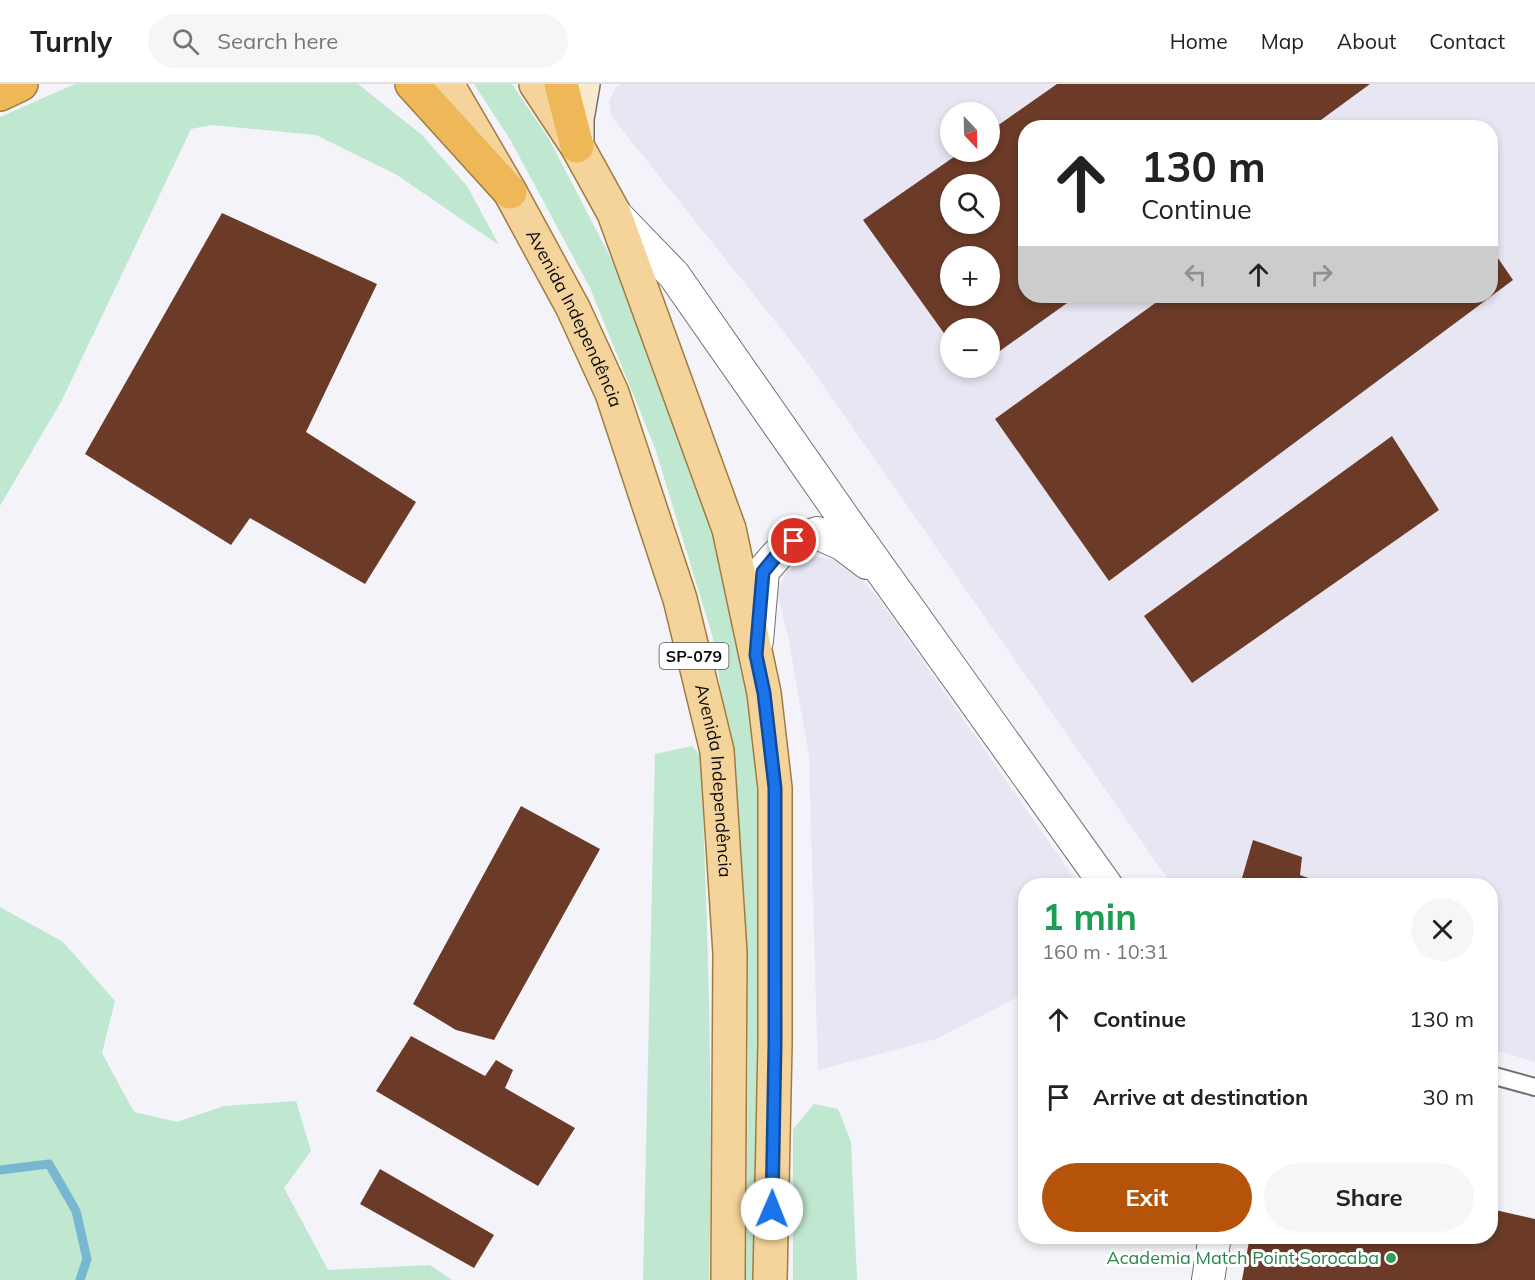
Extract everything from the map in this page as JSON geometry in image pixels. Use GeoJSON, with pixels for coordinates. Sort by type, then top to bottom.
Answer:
{"type":"FeatureCollection","features":[{"type":"Feature","properties":{"kind":"highway"},"geometry":{"type":"LineString","coordinates":[[0,94],[21,84]]}},
{"type":"Feature","properties":{"kind":"highway"},"geometry":{"type":"LineString","coordinates":[[412,84],[510,192]]}},
{"type":"Feature","properties":{"kind":"highway"},"geometry":{"type":"LineString","coordinates":[[561,84],[577,146]]}},
{"type":"Feature","properties":{"kind":"main road","name":"Avenida Independência"},"geometry":{"type":"LineString","coordinates":[[447,84],[510,192],[573,308],[612,393],[680,599],[717,751],[730,953],[728,1280]]}},
{"type":"Feature","properties":{"kind":"main road","name":"SP-079"},"geometry":{"type":"LineString","coordinates":[[536,84],[577,146],[614,213],[729,529],[764,693],[775,788],[775,1043],[770,1280]]}},
{"type":"Feature","properties":{"kind":"main road"},"geometry":{"type":"LineString","coordinates":[[577,146],[577,119],[583,84]]}},
{"type":"Feature","properties":{"kind":"street"},"geometry":{"type":"LineString","coordinates":[[614,213],[674,275],[886,578],[1101,878]]}},
{"type":"Feature","properties":{"kind":"street"},"geometry":{"type":"LineString","coordinates":[[756,655],[763,572],[777,555],[794,541],[817,533],[842,544],[886,578]]}},
{"type":"Feature","properties":{"kind":"street"},"geometry":{"type":"LineString","coordinates":[[1208,1280],[1214,1244]]}},
{"type":"Feature","properties":{"kind":"lane"},"geometry":{"type":"LineString","coordinates":[[1498,1077],[1535,1087]]}},
{"type":"Feature","properties":{"kind":"shaded area"},"geometry":{"type":"Polygon","coordinates":[[[621,84],[1535,84],[1535,1062],[1498,1051],[1498,878],[1167,878],[802,355],[612,117],[609,102],[615,88],[621,84]]]}},
{"type":"Feature","properties":{"kind":"shaded area"},"geometry":{"type":"Polygon","coordinates":[[[811,556],[845,561],[880,600],[1074,878],[1018,878],[1018,997],[936,1039],[818,1070],[809,756],[789,641],[777,590],[787,572],[811,556]]]}},
{"type":"Feature","properties":{"kind":"green space"},"geometry":{"type":"Polygon","coordinates":[[[75,84],[358,84],[422,135],[467,186],[499,245],[397,175],[316,135],[211,125],[191,129],[62,400],[0,506],[0,117],[75,84]]]}},
{"type":"Feature","properties":{"kind":"green space"},"geometry":{"type":"Polygon","coordinates":[[[474,84],[512,84],[549,139],[616,268],[660,375],[719,554],[738,634],[754,751],[759,816],[761,1280],[746,1280],[748,1051],[745,906],[731,755],[713,638],[655,448],[590,288],[511,141],[474,84]]]}},
{"type":"Feature","properties":{"kind":"green space"},"geometry":{"type":"Polygon","coordinates":[[[692,746],[700,755],[706,887],[711,1148],[709,1280],[643,1280],[655,754],[692,746]]]}},
{"type":"Feature","properties":{"kind":"green space"},"geometry":{"type":"Polygon","coordinates":[[[0,907],[63,942],[115,1001],[102,1053],[134,1112],[177,1122],[224,1106],[296,1101],[311,1151],[284,1188],[328,1270],[430,1265],[452,1280],[0,1280],[0,907]]]}},
{"type":"Feature","properties":{"kind":"green space"},"geometry":{"type":"Polygon","coordinates":[[[814,1104],[838,1109],[851,1142],[857,1280],[793,1280],[793,1129],[814,1104]]]}},
{"type":"Feature","properties":{"kind":"building"},"geometry":{"type":"Polygon","coordinates":[[[1057,84],[1370,84],[1321,120],[1018,120],[1018,303],[1067,303],[1000,351],[1000,318],[940,318],[940,328],[863,220],[947,162],[1000,162],[1000,124],[1057,84]]]}},
{"type":"Feature","properties":{"kind":"building"},"geometry":{"type":"Polygon","coordinates":[[[222,213],[377,284],[306,432],[416,502],[365,584],[250,518],[231,545],[85,454],[222,213]]]}},
{"type":"Feature","properties":{"kind":"building"},"geometry":{"type":"Polygon","coordinates":[[[1498,258],[1513,280],[1498,291],[1498,258]]]}},
{"type":"Feature","properties":{"kind":"building"},"geometry":{"type":"Polygon","coordinates":[[[1155,303],[1482,303],[1109,581],[995,419],[1155,303]]]}},
{"type":"Feature","properties":{"kind":"building"},"geometry":{"type":"Polygon","coordinates":[[[1392,436],[1439,510],[1192,683],[1144,616],[1392,436]]]}},
{"type":"Feature","properties":{"kind":"building"},"geometry":{"type":"Polygon","coordinates":[[[521,806],[600,849],[494,1040],[456,1030],[413,1004],[521,806]]]}},
{"type":"Feature","properties":{"kind":"building"},"geometry":{"type":"Polygon","coordinates":[[[1253,840],[1302,857],[1300,875],[1308,878],[1242,878],[1253,840]]]}},
{"type":"Feature","properties":{"kind":"building"},"geometry":{"type":"Polygon","coordinates":[[[411,1036],[485,1076],[496,1060],[513,1070],[505,1088],[575,1128],[538,1186],[376,1091],[411,1036]]]}},
{"type":"Feature","properties":{"kind":"building"},"geometry":{"type":"Polygon","coordinates":[[[380,1169],[494,1235],[474,1268],[360,1204],[380,1169]]]}},
{"type":"Feature","properties":{"kind":"building","name":"Academia Match Point Sorocaba"},"geometry":{"type":"Polygon","coordinates":[[[1498,1211],[1535,1219],[1535,1280],[1242,1280],[1249,1244],[1498,1244],[1498,1211]]]}},
{"type":"Feature","properties":{"kind":"waterway"},"geometry":{"type":"LineString","coordinates":[[0,1170],[49,1164],[76,1211],[87,1259],[80,1280]]}},
{"type":"Feature","properties":{"kind":"place","name":"Academia Match Point Sorocaba"},"geometry":{"type":"Point","coordinates":[1391,1258]}},
{"type":"Feature","properties":{"kind":"route"},"geometry":{"type":"LineString","coordinates":[[772,1209],[775,1043],[775,788],[764,693],[756,655],[763,572],[777,555],[794,541]]}}]}
